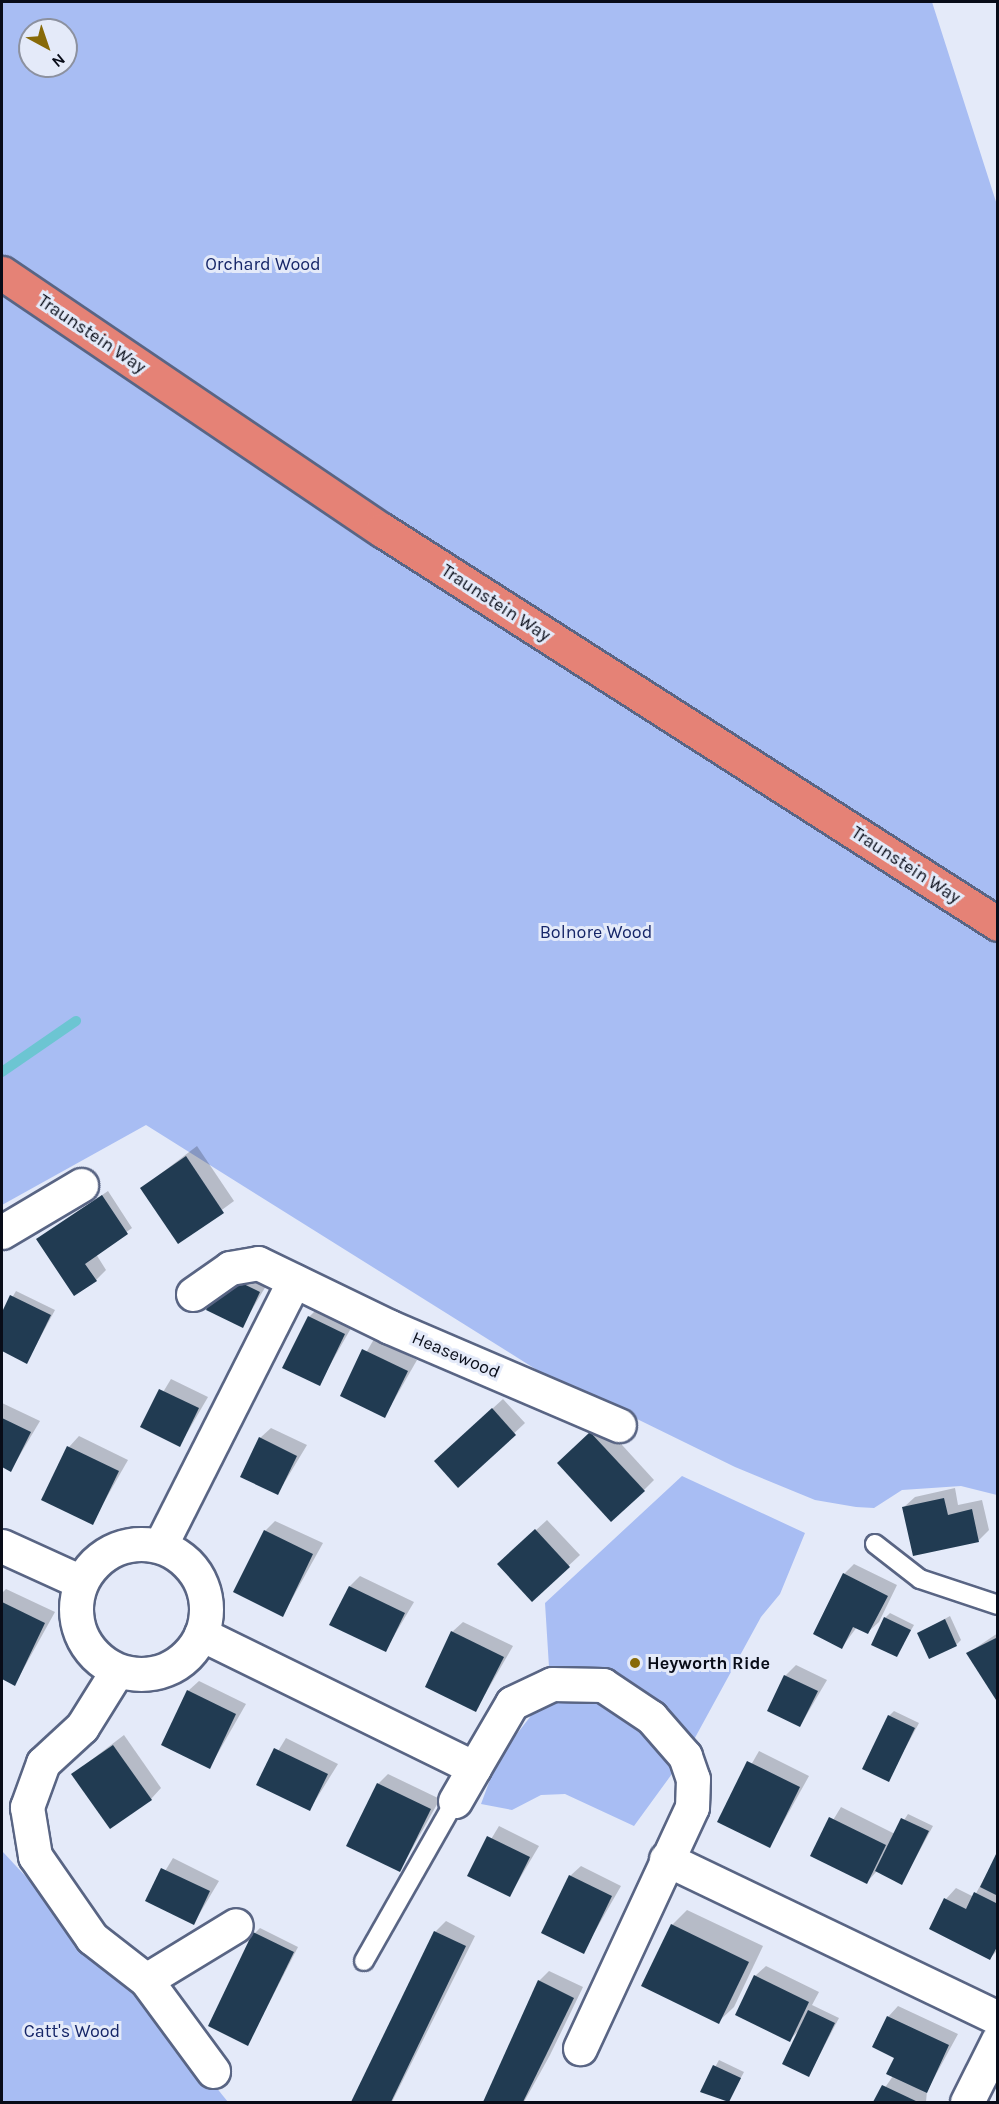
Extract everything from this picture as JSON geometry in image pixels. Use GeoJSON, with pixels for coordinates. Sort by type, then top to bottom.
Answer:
{"type":"FeatureCollection","features":[{"type":"Feature","properties":{"kind":"highway","name":"Traunstein Way"},"geometry":{"type":"LineString","coordinates":[[2,273],[382,530],[998,924]]}},
{"type":"Feature","properties":{"kind":"street"},"geometry":{"type":"LineString","coordinates":[[2,1232],[81,1185]]}},
{"type":"Feature","properties":{"kind":"street","name":"Heasewood"},"geometry":{"type":"LineString","coordinates":[[193,1294],[230,1268],[258,1263],[619,1425]]}},
{"type":"Feature","properties":{"kind":"street"},"geometry":{"type":"LineString","coordinates":[[160,1546],[294,1281]]}},
{"type":"Feature","properties":{"kind":"street"},"geometry":{"type":"LineString","coordinates":[[2,1546],[81,1582]]}},
{"type":"Feature","properties":{"kind":"street"},"geometry":{"type":"LineString","coordinates":[[122,1546],[160,1546],[195,1572],[207,1613],[201,1634],[176,1665],[137,1675],[117,1671],[84,1644],[76,1624],[81,1582],[90,1566],[122,1546]]}},
{"type":"Feature","properties":{"kind":"street"},"geometry":{"type":"LineString","coordinates":[[201,1634],[474,1768]]}},
{"type":"Feature","properties":{"kind":"street"},"geometry":{"type":"LineString","coordinates":[[117,1671],[82,1727],[43,1763],[27,1807],[35,1856],[92,1938],[146,1980],[213,2071]]}},
{"type":"Feature","properties":{"kind":"street"},"geometry":{"type":"LineString","coordinates":[[455,1801],[512,1703],[552,1684],[603,1685],[631,1700],[685,1756],[693,1779],[692,1806],[580,2048]]}},
{"type":"Feature","properties":{"kind":"street"},"geometry":{"type":"LineString","coordinates":[[666,1859],[998,2018]]}},
{"type":"Feature","properties":{"kind":"street"},"geometry":{"type":"LineString","coordinates":[[146,1980],[236,1925]]}},
{"type":"Feature","properties":{"kind":"street"},"geometry":{"type":"LineString","coordinates":[[967,2103],[998,2040]]}},
{"type":"Feature","properties":{"kind":"lane"},"geometry":{"type":"LineString","coordinates":[[875,1544],[920,1580],[998,1605]]}},
{"type":"Feature","properties":{"kind":"lane"},"geometry":{"type":"LineString","coordinates":[[364,1961],[455,1801]]}},
{"type":"Feature","properties":{"kind":"green space","name":"Bolnore Wood"},"geometry":{"type":"Polygon","coordinates":[[[2,2],[932,2],[998,208],[997,1495],[961,1486],[902,1490],[874,1508],[856,1507],[815,1500],[735,1467],[537,1370],[146,1125],[2,1205],[2,2]]]}},
{"type":"Feature","properties":{"kind":"green space"},"geometry":{"type":"Polygon","coordinates":[[[682,1476],[805,1533],[780,1594],[761,1617],[685,1756],[634,1826],[565,1794],[541,1795],[512,1810],[481,1804],[498,1758],[530,1717],[549,1667],[545,1603],[682,1476]]]}},
{"type":"Feature","properties":{"kind":"green space","name":"Catt's Wood"},"geometry":{"type":"Polygon","coordinates":[[[2,1851],[173,2034],[228,2102],[2,2102],[2,1851]]]}},
{"type":"Feature","properties":{"kind":"building"},"geometry":{"type":"Polygon","coordinates":[[[186,1156],[224,1213],[178,1244],[140,1188],[186,1156]]]}},
{"type":"Feature","properties":{"kind":"building"},"geometry":{"type":"Polygon","coordinates":[[[102,1195],[128,1234],[85,1264],[97,1281],[74,1296],[36,1239],[102,1195]]]}},
{"type":"Feature","properties":{"kind":"building"},"geometry":{"type":"Polygon","coordinates":[[[223,1274],[260,1292],[243,1328],[206,1310],[223,1274]]]}},
{"type":"Feature","properties":{"kind":"building"},"geometry":{"type":"Polygon","coordinates":[[[10,1295],[51,1315],[27,1364],[2,1351],[2,1312],[10,1295]]]}},
{"type":"Feature","properties":{"kind":"building"},"geometry":{"type":"Polygon","coordinates":[[[308,1316],[345,1334],[320,1386],[282,1368],[308,1316]]]}},
{"type":"Feature","properties":{"kind":"building"},"geometry":{"type":"Polygon","coordinates":[[[362,1349],[408,1371],[385,1418],[340,1396],[362,1349]]]}},
{"type":"Feature","properties":{"kind":"building"},"geometry":{"type":"Polygon","coordinates":[[[159,1389],[199,1408],[180,1447],[140,1427],[159,1389]]]}},
{"type":"Feature","properties":{"kind":"building"},"geometry":{"type":"Polygon","coordinates":[[[492,1408],[516,1435],[458,1488],[434,1461],[492,1408]]]}},
{"type":"Feature","properties":{"kind":"building"},"geometry":{"type":"Polygon","coordinates":[[[2,1418],[31,1432],[11,1472],[2,1467],[2,1418]]]}},
{"type":"Feature","properties":{"kind":"building"},"geometry":{"type":"Polygon","coordinates":[[[590,1432],[645,1491],[611,1522],[557,1463],[590,1432]]]}},
{"type":"Feature","properties":{"kind":"building"},"geometry":{"type":"Polygon","coordinates":[[[259,1437],[297,1456],[278,1495],[240,1477],[259,1437]]]}},
{"type":"Feature","properties":{"kind":"building"},"geometry":{"type":"Polygon","coordinates":[[[67,1446],[119,1471],[93,1525],[41,1500],[67,1446]]]}},
{"type":"Feature","properties":{"kind":"building"},"geometry":{"type":"Polygon","coordinates":[[[944,1498],[948,1515],[972,1509],[979,1542],[913,1556],[902,1507],[944,1498]]]}},
{"type":"Feature","properties":{"kind":"building"},"geometry":{"type":"Polygon","coordinates":[[[535,1529],[570,1567],[532,1602],[497,1564],[535,1529]]]}},
{"type":"Feature","properties":{"kind":"building"},"geometry":{"type":"Polygon","coordinates":[[[264,1530],[313,1554],[283,1617],[233,1592],[264,1530]]]}},
{"type":"Feature","properties":{"kind":"building"},"geometry":{"type":"Polygon","coordinates":[[[843,1573],[888,1596],[868,1634],[853,1627],[842,1649],[813,1634],[843,1573]]]}},
{"type":"Feature","properties":{"kind":"building"},"geometry":{"type":"Polygon","coordinates":[[[349,1586],[405,1613],[386,1652],[329,1625],[349,1586]]]}},
{"type":"Feature","properties":{"kind":"building"},"geometry":{"type":"Polygon","coordinates":[[[2,1602],[45,1623],[15,1686],[2,1679],[2,1602]]]}},
{"type":"Feature","properties":{"kind":"building"},"geometry":{"type":"Polygon","coordinates":[[[884,1617],[911,1630],[897,1657],[871,1645],[884,1617]]]}},
{"type":"Feature","properties":{"kind":"building"},"geometry":{"type":"Polygon","coordinates":[[[945,1619],[957,1646],[929,1659],[917,1633],[945,1619]]]}},
{"type":"Feature","properties":{"kind":"building"},"geometry":{"type":"Polygon","coordinates":[[[451,1631],[504,1657],[476,1712],[425,1687],[451,1631]]]}},
{"type":"Feature","properties":{"kind":"building"},"geometry":{"type":"Polygon","coordinates":[[[998,1637],[998,1703],[966,1653],[998,1637]]]}},
{"type":"Feature","properties":{"kind":"building"},"geometry":{"type":"Polygon","coordinates":[[[784,1675],[818,1691],[800,1727],[767,1711],[784,1675]]]}},
{"type":"Feature","properties":{"kind":"building"},"geometry":{"type":"Polygon","coordinates":[[[187,1690],[236,1714],[210,1769],[161,1745],[187,1690]]]}},
{"type":"Feature","properties":{"kind":"building"},"geometry":{"type":"Polygon","coordinates":[[[888,1715],[915,1728],[889,1782],[862,1769],[888,1715]]]}},
{"type":"Feature","properties":{"kind":"building"},"geometry":{"type":"Polygon","coordinates":[[[113,1745],[152,1800],[110,1829],[71,1774],[113,1745]]]}},
{"type":"Feature","properties":{"kind":"building"},"geometry":{"type":"Polygon","coordinates":[[[274,1748],[328,1774],[310,1811],[256,1785],[274,1748]]]}},
{"type":"Feature","properties":{"kind":"building"},"geometry":{"type":"Polygon","coordinates":[[[747,1761],[800,1787],[770,1848],[717,1822],[747,1761]]]}},
{"type":"Feature","properties":{"kind":"building"},"geometry":{"type":"Polygon","coordinates":[[[377,1783],[431,1809],[400,1872],[346,1846],[377,1783]]]}},
{"type":"Feature","properties":{"kind":"building"},"geometry":{"type":"Polygon","coordinates":[[[829,1817],[886,1845],[867,1884],[810,1856],[829,1817]]]}},
{"type":"Feature","properties":{"kind":"building"},"geometry":{"type":"Polygon","coordinates":[[[901,1818],[929,1831],[902,1885],[875,1871],[901,1818]]]}},
{"type":"Feature","properties":{"kind":"building"},"geometry":{"type":"Polygon","coordinates":[[[487,1836],[530,1857],[510,1897],[467,1876],[487,1836]]]}},
{"type":"Feature","properties":{"kind":"building"},"geometry":{"type":"Polygon","coordinates":[[[998,1850],[998,1896],[980,1887],[998,1850]]]}},
{"type":"Feature","properties":{"kind":"building"},"geometry":{"type":"Polygon","coordinates":[[[161,1868],[210,1891],[194,1925],[145,1901],[161,1868]]]}},
{"type":"Feature","properties":{"kind":"building"},"geometry":{"type":"Polygon","coordinates":[[[569,1875],[612,1896],[584,1954],[541,1933],[569,1875]]]}},
{"type":"Feature","properties":{"kind":"building"},"geometry":{"type":"Polygon","coordinates":[[[974,1892],[998,1904],[998,1945],[990,1960],[929,1929],[944,1898],[966,1909],[974,1892]]]}},
{"type":"Feature","properties":{"kind":"building"},"geometry":{"type":"Polygon","coordinates":[[[671,1924],[749,1962],[719,2024],[641,1986],[671,1924]]]}},
{"type":"Feature","properties":{"kind":"building"},"geometry":{"type":"Polygon","coordinates":[[[434,1931],[466,1946],[391,2102],[351,2102],[434,1931]]]}},
{"type":"Feature","properties":{"kind":"building"},"geometry":{"type":"Polygon","coordinates":[[[253,1932],[294,1952],[248,2046],[208,2026],[253,1932]]]}},
{"type":"Feature","properties":{"kind":"building"},"geometry":{"type":"Polygon","coordinates":[[[754,1975],[809,2002],[790,2042],[735,2015],[754,1975]]]}},
{"type":"Feature","properties":{"kind":"building"},"geometry":{"type":"Polygon","coordinates":[[[538,1980],[574,1998],[523,2102],[483,2102],[538,1980]]]}},
{"type":"Feature","properties":{"kind":"building"},"geometry":{"type":"Polygon","coordinates":[[[808,2010],[835,2023],[809,2077],[782,2064],[808,2010]]]}},
{"type":"Feature","properties":{"kind":"building"},"geometry":{"type":"Polygon","coordinates":[[[887,2016],[949,2045],[927,2093],[886,2074],[894,2058],[872,2047],[887,2016]]]}},
{"type":"Feature","properties":{"kind":"building"},"geometry":{"type":"Polygon","coordinates":[[[713,2065],[741,2078],[729,2102],[700,2092],[713,2065]]]}},
{"type":"Feature","properties":{"kind":"building"},"geometry":{"type":"Polygon","coordinates":[[[882,2085],[918,2102],[873,2102],[882,2085]]]}},
{"type":"Feature","properties":{"kind":"waterway"},"geometry":{"type":"LineString","coordinates":[[2,1072],[76,1021]]}},
{"type":"Feature","properties":{"kind":"place","name":"Heyworth Ride"},"geometry":{"type":"Point","coordinates":[635,1663]}},
{"type":"Feature","properties":{"kind":"park label","name":"Orchard Wood"},"geometry":{"type":"Point","coordinates":[263,264]}}]}
